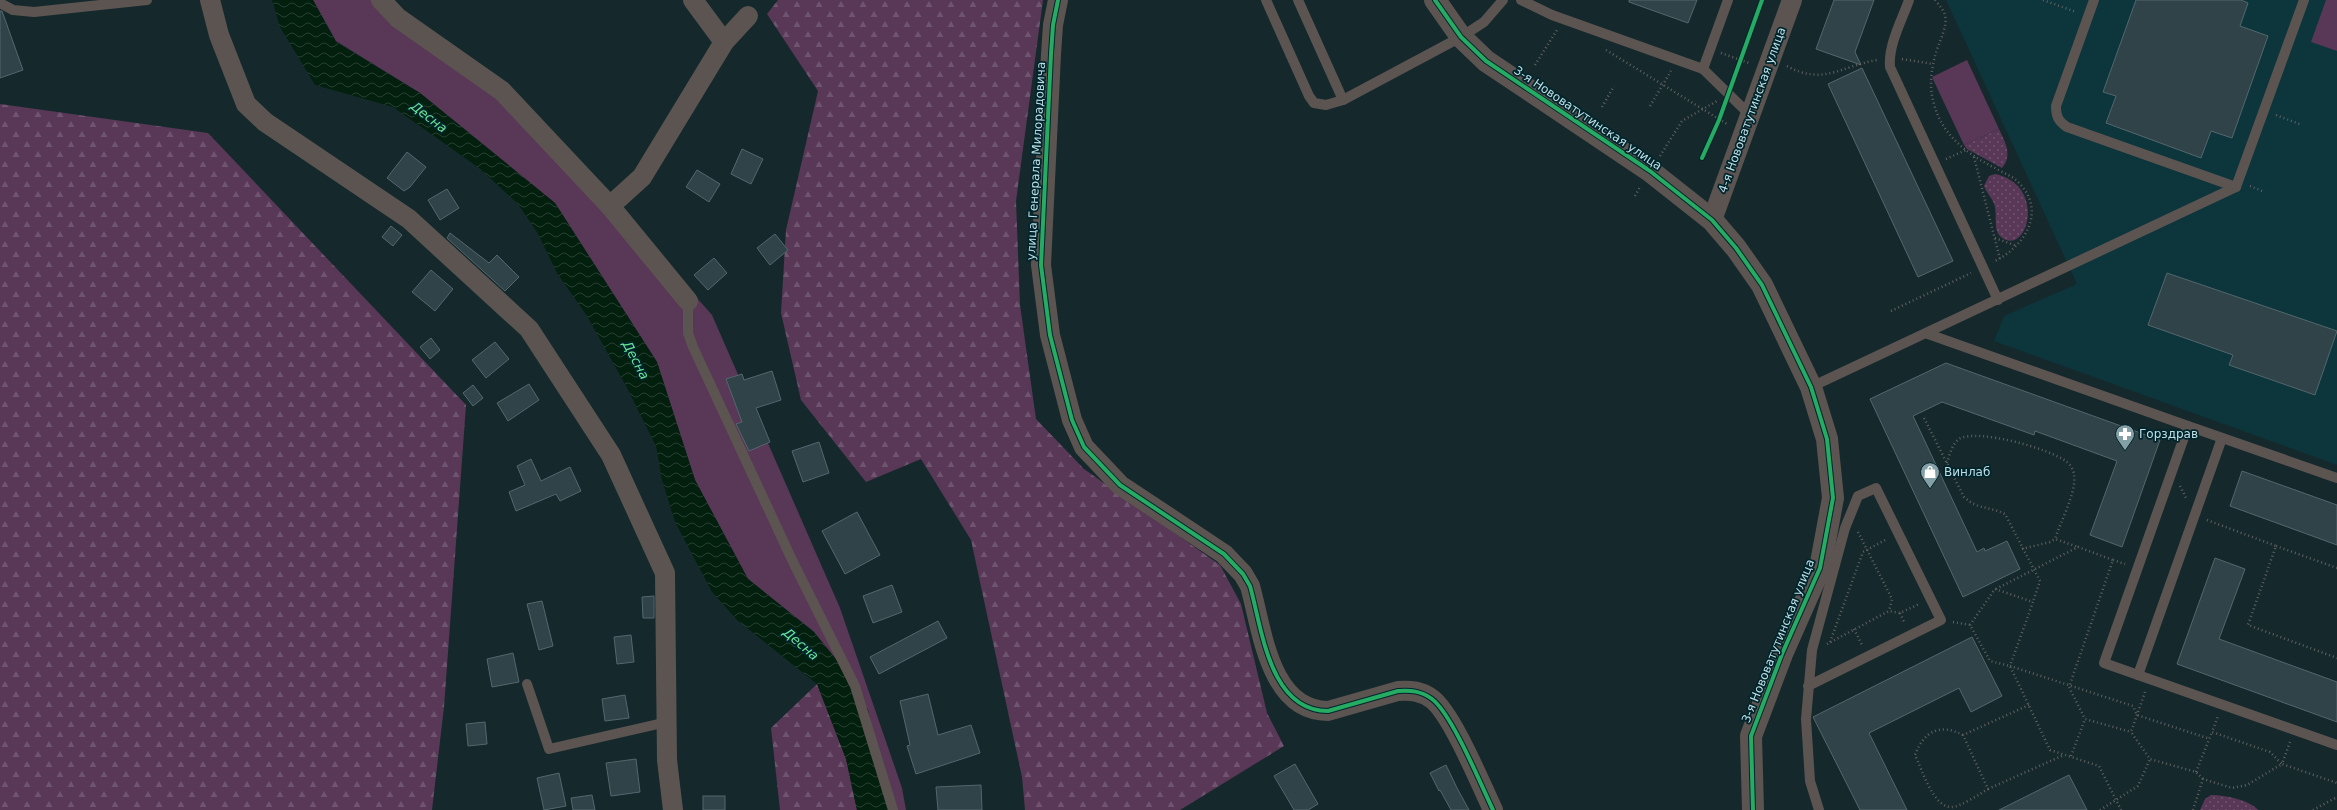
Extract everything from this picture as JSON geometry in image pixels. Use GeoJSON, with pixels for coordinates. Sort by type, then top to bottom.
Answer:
{"type":"FeatureCollection","features":[{"type":"Feature","properties":{"kind":"street"},"geometry":{"type":"LineString","coordinates":[[210,0],[219,35],[246,104],[265,122],[409,219],[529,329],[611,455],[665,573],[667,760],[673,810]]}},
{"type":"Feature","properties":{"kind":"street"},"geometry":{"type":"LineString","coordinates":[[381,0],[398,18],[502,91],[610,206],[688,301]]}},
{"type":"Feature","properties":{"kind":"street"},"geometry":{"type":"LineString","coordinates":[[693,0],[724,42]]}},
{"type":"Feature","properties":{"kind":"street","name":"улица Генерала Милорадовича"},"geometry":{"type":"LineString","coordinates":[[1058,0],[1053,25],[1051,54],[1042,264],[1056,365],[1072,420],[1084,447],[1120,485],[1215,547],[1239,568],[1250,586],[1272,666],[1278,680],[1292,698],[1318,711],[1328,711],[1398,691],[1409,690],[1421,692],[1433,700],[1448,719],[1493,810]]}},
{"type":"Feature","properties":{"kind":"street","name":"3-я Нововатутинская улица"},"geometry":{"type":"LineString","coordinates":[[1435,0],[1461,37],[1486,61],[1650,171],[1712,220],[1736,248],[1762,285],[1811,387],[1827,439],[1833,498],[1820,568],[1782,654],[1751,736],[1753,810]]}},
{"type":"Feature","properties":{"kind":"street","name":"4-я Нововатутинская улица"},"geometry":{"type":"LineString","coordinates":[[1712,220],[1792,0]]}},
{"type":"Feature","properties":{"kind":"street"},"geometry":{"type":"LineString","coordinates":[[610,206],[642,177],[724,42],[748,16]]}},
{"type":"Feature","properties":{"kind":"lane"},"geometry":{"type":"LineString","coordinates":[[0,3],[13,10],[34,12],[147,0]]}},
{"type":"Feature","properties":{"kind":"lane"},"geometry":{"type":"LineString","coordinates":[[1266,0],[1314,103],[1326,105],[1343,100],[1461,37],[1484,22],[1503,0]]}},
{"type":"Feature","properties":{"kind":"lane"},"geometry":{"type":"LineString","coordinates":[[1298,0],[1343,100]]}},
{"type":"Feature","properties":{"kind":"lane"},"geometry":{"type":"LineString","coordinates":[[1521,0],[1564,19],[1703,69],[1750,115]]}},
{"type":"Feature","properties":{"kind":"lane"},"geometry":{"type":"LineString","coordinates":[[1703,69],[1728,0]]}},
{"type":"Feature","properties":{"kind":"lane"},"geometry":{"type":"LineString","coordinates":[[1909,0],[1889,58],[1894,76],[1998,300]]}},
{"type":"Feature","properties":{"kind":"lane"},"geometry":{"type":"LineString","coordinates":[[2094,0],[2056,106],[2056,115],[2060,122],[2067,127],[2236,187]]}},
{"type":"Feature","properties":{"kind":"lane"},"geometry":{"type":"LineString","coordinates":[[1811,387],[1928,334],[2236,187],[2304,0]]}},
{"type":"Feature","properties":{"kind":"lane"},"geometry":{"type":"LineString","coordinates":[[688,301],[688,333],[693,347],[790,555],[855,686],[893,810]]}},
{"type":"Feature","properties":{"kind":"lane"},"geometry":{"type":"LineString","coordinates":[[1928,334],[2337,478]]}},
{"type":"Feature","properties":{"kind":"lane"},"geometry":{"type":"LineString","coordinates":[[2188,426],[2104,663],[2337,745]]}},
{"type":"Feature","properties":{"kind":"lane"},"geometry":{"type":"LineString","coordinates":[[2138,675],[2222,438]]}},
{"type":"Feature","properties":{"kind":"lane"},"geometry":{"type":"LineString","coordinates":[[1808,686],[1941,620],[1876,488],[1858,496],[1846,525],[1812,650],[1808,686],[1806,719],[1810,781],[1819,810]]}},
{"type":"Feature","properties":{"kind":"lane"},"geometry":{"type":"LineString","coordinates":[[527,684],[549,749],[667,722]]}},
{"type":"Feature","properties":{"kind":"path"},"geometry":{"type":"LineString","coordinates":[[1891,311],[2000,259],[2017,246],[2026,235],[2030,224],[2031,213],[2026,191],[2008,174],[1974,156],[1966,150],[1945,130],[1939,117],[1931,92],[1933,64],[1946,20],[1942,8],[1935,0]]}},
{"type":"Feature","properties":{"kind":"path"},"geometry":{"type":"LineString","coordinates":[[2043,0],[2088,16]]}},
{"type":"Feature","properties":{"kind":"path"},"geometry":{"type":"LineString","coordinates":[[1535,66],[1564,19]]}},
{"type":"Feature","properties":{"kind":"path"},"geometry":{"type":"LineString","coordinates":[[1604,49],[1727,124]]}},
{"type":"Feature","properties":{"kind":"path"},"geometry":{"type":"LineString","coordinates":[[1710,49],[1749,63]]}},
{"type":"Feature","properties":{"kind":"path"},"geometry":{"type":"LineString","coordinates":[[1738,67],[1743,54]]}},
{"type":"Feature","properties":{"kind":"path"},"geometry":{"type":"LineString","coordinates":[[1786,66],[1801,74],[1822,75],[1858,64],[1889,58],[1933,64]]}},
{"type":"Feature","properties":{"kind":"path"},"geometry":{"type":"LineString","coordinates":[[1650,106],[1678,61]]}},
{"type":"Feature","properties":{"kind":"path"},"geometry":{"type":"LineString","coordinates":[[1602,107],[1614,86]]}},
{"type":"Feature","properties":{"kind":"path"},"geometry":{"type":"LineString","coordinates":[[1635,196],[1682,121],[1728,95]]}},
{"type":"Feature","properties":{"kind":"path"},"geometry":{"type":"LineString","coordinates":[[1717,125],[1728,95]]}},
{"type":"Feature","properties":{"kind":"path"},"geometry":{"type":"LineString","coordinates":[[2264,111],[2302,125]]}},
{"type":"Feature","properties":{"kind":"path"},"geometry":{"type":"LineString","coordinates":[[1935,165],[1966,150]]}},
{"type":"Feature","properties":{"kind":"path"},"geometry":{"type":"LineString","coordinates":[[1974,156],[2000,259]]}},
{"type":"Feature","properties":{"kind":"path"},"geometry":{"type":"LineString","coordinates":[[1994,238],[2017,246]]}},
{"type":"Feature","properties":{"kind":"path"},"geometry":{"type":"LineString","coordinates":[[1924,418],[1964,497],[1972,505],[1996,509],[2005,514],[2040,581],[2010,666],[2050,750],[2099,766],[2122,810]]}},
{"type":"Feature","properties":{"kind":"path"},"geometry":{"type":"LineString","coordinates":[[1947,463],[1952,448],[1959,439],[1973,436],[2015,442],[2058,455],[2069,463],[2074,475],[2074,486],[2055,539],[2050,542],[2022,549]]}},
{"type":"Feature","properties":{"kind":"path"},"geometry":{"type":"LineString","coordinates":[[2173,470],[2194,516],[2337,568]]}},
{"type":"Feature","properties":{"kind":"path"},"geometry":{"type":"LineString","coordinates":[[1846,525],[1856,528],[1867,549],[1892,599],[1889,611]]}},
{"type":"Feature","properties":{"kind":"path"},"geometry":{"type":"LineString","coordinates":[[1830,642],[1863,552],[1898,533]]}},
{"type":"Feature","properties":{"kind":"path"},"geometry":{"type":"LineString","coordinates":[[2055,539],[2113,560],[2069,687],[2085,719],[2071,756]]}},
{"type":"Feature","properties":{"kind":"path"},"geometry":{"type":"LineString","coordinates":[[2276,546],[2248,625],[2337,658]]}},
{"type":"Feature","properties":{"kind":"path"},"geometry":{"type":"LineString","coordinates":[[1970,625],[1995,589],[2078,547]]}},
{"type":"Feature","properties":{"kind":"path"},"geometry":{"type":"LineString","coordinates":[[1995,589],[2033,602]]}},
{"type":"Feature","properties":{"kind":"path"},"geometry":{"type":"LineString","coordinates":[[1821,648],[1889,611],[1900,613],[1931,598]]}},
{"type":"Feature","properties":{"kind":"path"},"geometry":{"type":"LineString","coordinates":[[1941,620],[1970,625]]}},
{"type":"Feature","properties":{"kind":"path"},"geometry":{"type":"LineString","coordinates":[[1970,625],[1990,661],[2010,666],[2069,687],[2133,706],[2137,715],[2210,739]]}},
{"type":"Feature","properties":{"kind":"path"},"geometry":{"type":"LineString","coordinates":[[1854,629],[1868,656]]}},
{"type":"Feature","properties":{"kind":"path"},"geometry":{"type":"LineString","coordinates":[[2131,732],[2150,679]]}},
{"type":"Feature","properties":{"kind":"path"},"geometry":{"type":"LineString","coordinates":[[2196,772],[2210,739],[2222,704]]}},
{"type":"Feature","properties":{"kind":"path"},"geometry":{"type":"LineString","coordinates":[[1963,736],[2029,705]]}},
{"type":"Feature","properties":{"kind":"path"},"geometry":{"type":"LineString","coordinates":[[2085,719],[2131,732],[2150,759],[2196,772],[2203,779],[2232,788],[2247,785],[2282,764],[2294,730]]}},
{"type":"Feature","properties":{"kind":"path"},"geometry":{"type":"LineString","coordinates":[[1988,789],[1963,736],[1951,729],[1936,730],[1920,741],[1915,754],[1935,800],[1944,806],[1953,807],[2064,754]]}},
{"type":"Feature","properties":{"kind":"path"},"geometry":{"type":"LineString","coordinates":[[2212,732],[2270,752],[2282,764],[2337,783]]}},
{"type":"Feature","properties":{"kind":"path"},"geometry":{"type":"LineString","coordinates":[[2100,810],[2138,786],[2150,759]]}},
{"type":"Feature","properties":{"kind":"path"},"geometry":{"type":"LineString","coordinates":[[2193,810],[2203,779]]}},
{"type":"Feature","properties":{"kind":"path"},"geometry":{"type":"LineString","coordinates":[[2313,810],[2337,797]]}},
{"type":"Feature","properties":{"kind":"shaded area"},"geometry":{"type":"Polygon","coordinates":[[[1946,0],[2337,0],[2337,465],[1994,341],[2004,316],[2077,284],[1946,0]]]}},
{"type":"Feature","properties":{"kind":"green space"},"geometry":{"type":"Polygon","coordinates":[[[313,0],[384,0],[529,108],[712,315],[840,608],[902,788],[906,810],[889,810],[814,632],[748,579],[695,480],[657,362],[555,203],[420,93],[336,41],[313,0]]]}},
{"type":"Feature","properties":{"kind":"green space"},"geometry":{"type":"Polygon","coordinates":[[[778,0],[1043,0],[1016,201],[1020,305],[1036,419],[1084,469],[1220,565],[1241,604],[1267,713],[1284,746],[1180,810],[1025,810],[1022,777],[971,540],[921,459],[866,482],[801,400],[781,313],[786,230],[818,91],[767,14],[778,0]]]}},
{"type":"Feature","properties":{"kind":"green space"},"geometry":{"type":"Polygon","coordinates":[[[2326,0],[2337,0],[2337,51],[2311,42],[2326,0]]]}},
{"type":"Feature","properties":{"kind":"green space"},"geometry":{"type":"Polygon","coordinates":[[[1967,60],[1999,129],[1964,145],[1932,77],[1967,60]]]}},
{"type":"Feature","properties":{"kind":"green space"},"geometry":{"type":"Polygon","coordinates":[[[0,104],[208,133],[466,405],[444,707],[432,810],[0,810],[0,104]]]}},
{"type":"Feature","properties":{"kind":"green space"},"geometry":{"type":"Polygon","coordinates":[[[1999,129],[2007,148],[2007,158],[2002,168],[1967,149],[1964,145],[1999,129]]]}},
{"type":"Feature","properties":{"kind":"green space"},"geometry":{"type":"Polygon","coordinates":[[[1995,174],[2012,181],[2022,191],[2027,204],[2028,218],[2025,229],[2018,238],[2010,241],[2001,237],[1997,231],[1996,211],[1994,204],[1984,186],[1989,176],[1995,174]]]}},
{"type":"Feature","properties":{"kind":"green space"},"geometry":{"type":"Polygon","coordinates":[[[817,684],[846,759],[857,810],[780,810],[771,728],[817,684]]]}},
{"type":"Feature","properties":{"kind":"green space"},"geometry":{"type":"Polygon","coordinates":[[[2211,795],[2229,797],[2243,801],[2254,806],[2258,810],[2200,810],[2205,799],[2211,795]]]}},
{"type":"Feature","properties":{"kind":"water","name":"Десна"},"geometry":{"type":"Polygon","coordinates":[[[272,0],[313,0],[336,42],[420,93],[555,203],[657,362],[695,480],[748,579],[814,632],[845,670],[868,710],[889,810],[857,810],[846,759],[817,684],[737,620],[712,592],[675,522],[662,480],[656,446],[626,386],[587,316],[557,273],[537,232],[518,204],[479,168],[393,107],[315,85],[280,27],[272,0]]]}},
{"type":"Feature","properties":{"kind":"building"},"geometry":{"type":"Polygon","coordinates":[[[1629,0],[1697,0],[1688,23],[1629,2],[1629,0]]]}},
{"type":"Feature","properties":{"kind":"building"},"geometry":{"type":"Polygon","coordinates":[[[1834,0],[1874,0],[1855,52],[1861,65],[1816,49],[1834,0]]]}},
{"type":"Feature","properties":{"kind":"building"},"geometry":{"type":"Polygon","coordinates":[[[2136,0],[2241,0],[2248,3],[2240,26],[2268,36],[2232,138],[2211,131],[2201,158],[2106,123],[2116,96],[2103,92],[2136,0]]]}},
{"type":"Feature","properties":{"kind":"building"},"geometry":{"type":"Polygon","coordinates":[[[0,11],[2,11],[23,70],[0,78],[0,11]]]}},
{"type":"Feature","properties":{"kind":"building"},"geometry":{"type":"Polygon","coordinates":[[[1862,68],[1953,261],[1918,277],[1828,84],[1862,68]]]}},
{"type":"Feature","properties":{"kind":"building"},"geometry":{"type":"Polygon","coordinates":[[[742,149],[763,159],[751,184],[731,174],[742,149]]]}},
{"type":"Feature","properties":{"kind":"building"},"geometry":{"type":"Polygon","coordinates":[[[407,152],[426,167],[410,187],[404,191],[387,178],[407,152]]]}},
{"type":"Feature","properties":{"kind":"building"},"geometry":{"type":"Polygon","coordinates":[[[697,170],[720,184],[709,202],[686,187],[697,170]]]}},
{"type":"Feature","properties":{"kind":"building"},"geometry":{"type":"Polygon","coordinates":[[[447,189],[459,208],[440,220],[428,200],[447,189]]]}},
{"type":"Feature","properties":{"kind":"building"},"geometry":{"type":"Polygon","coordinates":[[[391,226],[402,235],[393,246],[382,237],[391,226]]]}},
{"type":"Feature","properties":{"kind":"building"},"geometry":{"type":"Polygon","coordinates":[[[450,233],[489,263],[497,255],[519,277],[505,291],[447,238],[450,233]]]}},
{"type":"Feature","properties":{"kind":"building"},"geometry":{"type":"Polygon","coordinates":[[[775,234],[788,250],[770,265],[757,248],[775,234]]]}},
{"type":"Feature","properties":{"kind":"building"},"geometry":{"type":"Polygon","coordinates":[[[714,258],[727,273],[708,290],[694,275],[714,258]]]}},
{"type":"Feature","properties":{"kind":"building"},"geometry":{"type":"Polygon","coordinates":[[[431,270],[453,289],[435,311],[412,292],[431,270]]]}},
{"type":"Feature","properties":{"kind":"building"},"geometry":{"type":"Polygon","coordinates":[[[2167,273],[2337,331],[2315,395],[2229,365],[2233,355],[2148,325],[2167,273]]]}},
{"type":"Feature","properties":{"kind":"building"},"geometry":{"type":"Polygon","coordinates":[[[431,338],[440,350],[430,359],[420,347],[431,338]]]}},
{"type":"Feature","properties":{"kind":"building"},"geometry":{"type":"Polygon","coordinates":[[[495,342],[509,359],[486,378],[472,360],[495,342]]]}},
{"type":"Feature","properties":{"kind":"building"},"geometry":{"type":"Polygon","coordinates":[[[1946,363],[2160,440],[2122,547],[2090,535],[2117,461],[2035,431],[2034,435],[1942,402],[1913,416],[1977,552],[1984,548],[1985,551],[2007,541],[2020,569],[1963,597],[1870,399],[1946,363]]]}},
{"type":"Feature","properties":{"kind":"building"},"geometry":{"type":"Polygon","coordinates":[[[772,371],[781,400],[756,408],[770,442],[749,451],[736,424],[742,422],[726,379],[742,374],[744,380],[772,371]]]}},
{"type":"Feature","properties":{"kind":"building"},"geometry":{"type":"Polygon","coordinates":[[[529,384],[539,400],[508,421],[497,403],[529,384]]]}},
{"type":"Feature","properties":{"kind":"building"},"geometry":{"type":"Polygon","coordinates":[[[473,385],[483,398],[473,406],[463,393],[473,385]]]}},
{"type":"Feature","properties":{"kind":"building"},"geometry":{"type":"Polygon","coordinates":[[[819,442],[829,473],[803,482],[792,451],[819,442]]]}},
{"type":"Feature","properties":{"kind":"building"},"geometry":{"type":"Polygon","coordinates":[[[531,459],[541,481],[570,467],[581,491],[560,501],[556,494],[516,511],[509,492],[525,485],[517,466],[531,459]]]}},
{"type":"Feature","properties":{"kind":"building"},"geometry":{"type":"Polygon","coordinates":[[[2242,471],[2337,505],[2337,545],[2230,506],[2242,471]]]}},
{"type":"Feature","properties":{"kind":"building"},"geometry":{"type":"Polygon","coordinates":[[[857,512],[880,555],[845,574],[822,531],[857,512]]]}},
{"type":"Feature","properties":{"kind":"building"},"geometry":{"type":"Polygon","coordinates":[[[2215,558],[2245,569],[2219,639],[2337,682],[2337,722],[2177,664],[2215,558]]]}},
{"type":"Feature","properties":{"kind":"building"},"geometry":{"type":"Polygon","coordinates":[[[892,585],[902,612],[873,623],[863,596],[892,585]]]}},
{"type":"Feature","properties":{"kind":"building"},"geometry":{"type":"Polygon","coordinates":[[[654,596],[654,618],[643,618],[642,597],[654,596]]]}},
{"type":"Feature","properties":{"kind":"building"},"geometry":{"type":"Polygon","coordinates":[[[542,601],[553,646],[539,650],[527,604],[542,601]]]}},
{"type":"Feature","properties":{"kind":"building"},"geometry":{"type":"Polygon","coordinates":[[[938,621],[947,638],[879,674],[870,657],[938,621]]]}},
{"type":"Feature","properties":{"kind":"building"},"geometry":{"type":"Polygon","coordinates":[[[631,635],[634,662],[617,664],[614,637],[631,635]]]}},
{"type":"Feature","properties":{"kind":"building"},"geometry":{"type":"Polygon","coordinates":[[[1972,637],[2002,696],[1971,712],[1959,688],[1869,733],[1907,810],[1860,810],[1813,717],[1972,637]]]}},
{"type":"Feature","properties":{"kind":"building"},"geometry":{"type":"Polygon","coordinates":[[[513,653],[519,682],[492,687],[487,659],[513,653]]]}},
{"type":"Feature","properties":{"kind":"building"},"geometry":{"type":"Polygon","coordinates":[[[928,694],[938,735],[971,725],[980,753],[916,774],[907,746],[910,745],[900,701],[928,694]]]}},
{"type":"Feature","properties":{"kind":"building"},"geometry":{"type":"Polygon","coordinates":[[[625,695],[629,718],[605,721],[602,699],[625,695]]]}},
{"type":"Feature","properties":{"kind":"building"},"geometry":{"type":"Polygon","coordinates":[[[485,722],[487,744],[468,746],[466,724],[485,722]]]}},
{"type":"Feature","properties":{"kind":"building"},"geometry":{"type":"Polygon","coordinates":[[[636,759],[640,792],[611,796],[606,763],[636,759]]]}},
{"type":"Feature","properties":{"kind":"building"},"geometry":{"type":"Polygon","coordinates":[[[1295,764],[1318,804],[1308,810],[1294,810],[1274,776],[1295,764]]]}},
{"type":"Feature","properties":{"kind":"building"},"geometry":{"type":"Polygon","coordinates":[[[1446,765],[1469,810],[1451,810],[1440,790],[1439,791],[1430,773],[1446,765]]]}},
{"type":"Feature","properties":{"kind":"building"},"geometry":{"type":"Polygon","coordinates":[[[559,773],[566,806],[544,810],[537,778],[559,773]]]}},
{"type":"Feature","properties":{"kind":"building"},"geometry":{"type":"Polygon","coordinates":[[[2069,775],[2087,810],[1999,810],[2069,775]]]}},
{"type":"Feature","properties":{"kind":"building"},"geometry":{"type":"Polygon","coordinates":[[[981,785],[982,810],[938,810],[936,787],[981,785]]]}},
{"type":"Feature","properties":{"kind":"building"},"geometry":{"type":"Polygon","coordinates":[[[592,795],[595,810],[573,810],[571,798],[592,795]]]}},
{"type":"Feature","properties":{"kind":"building"},"geometry":{"type":"Polygon","coordinates":[[[703,796],[725,796],[725,810],[703,810],[703,796]]]}},
{"type":"Feature","properties":{"kind":"cycle path"},"geometry":{"type":"LineString","coordinates":[[1058,0],[1053,25],[1051,54],[1041,265],[1050,335],[1072,420],[1084,447],[1120,485],[1224,554],[1243,574],[1250,586],[1264,644],[1271,664],[1281,683],[1293,697],[1308,707],[1328,711],[1398,691],[1416,692],[1428,696],[1440,707],[1457,734],[1493,810]]}},
{"type":"Feature","properties":{"kind":"cycle path"},"geometry":{"type":"LineString","coordinates":[[1435,0],[1461,37],[1486,61],[1650,171],[1712,220],[1736,248],[1762,285],[1811,387],[1827,439],[1833,498],[1820,568],[1782,654],[1751,736],[1753,810]]}},
{"type":"Feature","properties":{"kind":"cycle path"},"geometry":{"type":"LineString","coordinates":[[1702,158],[1719,120],[1762,0]]}},
{"type":"Feature","properties":{"kind":"place","name":"Горздрав"},"geometry":{"type":"Point","coordinates":[2125,451]}},
{"type":"Feature","properties":{"kind":"place","name":"Винлаб"},"geometry":{"type":"Point","coordinates":[1930,489]}}]}
